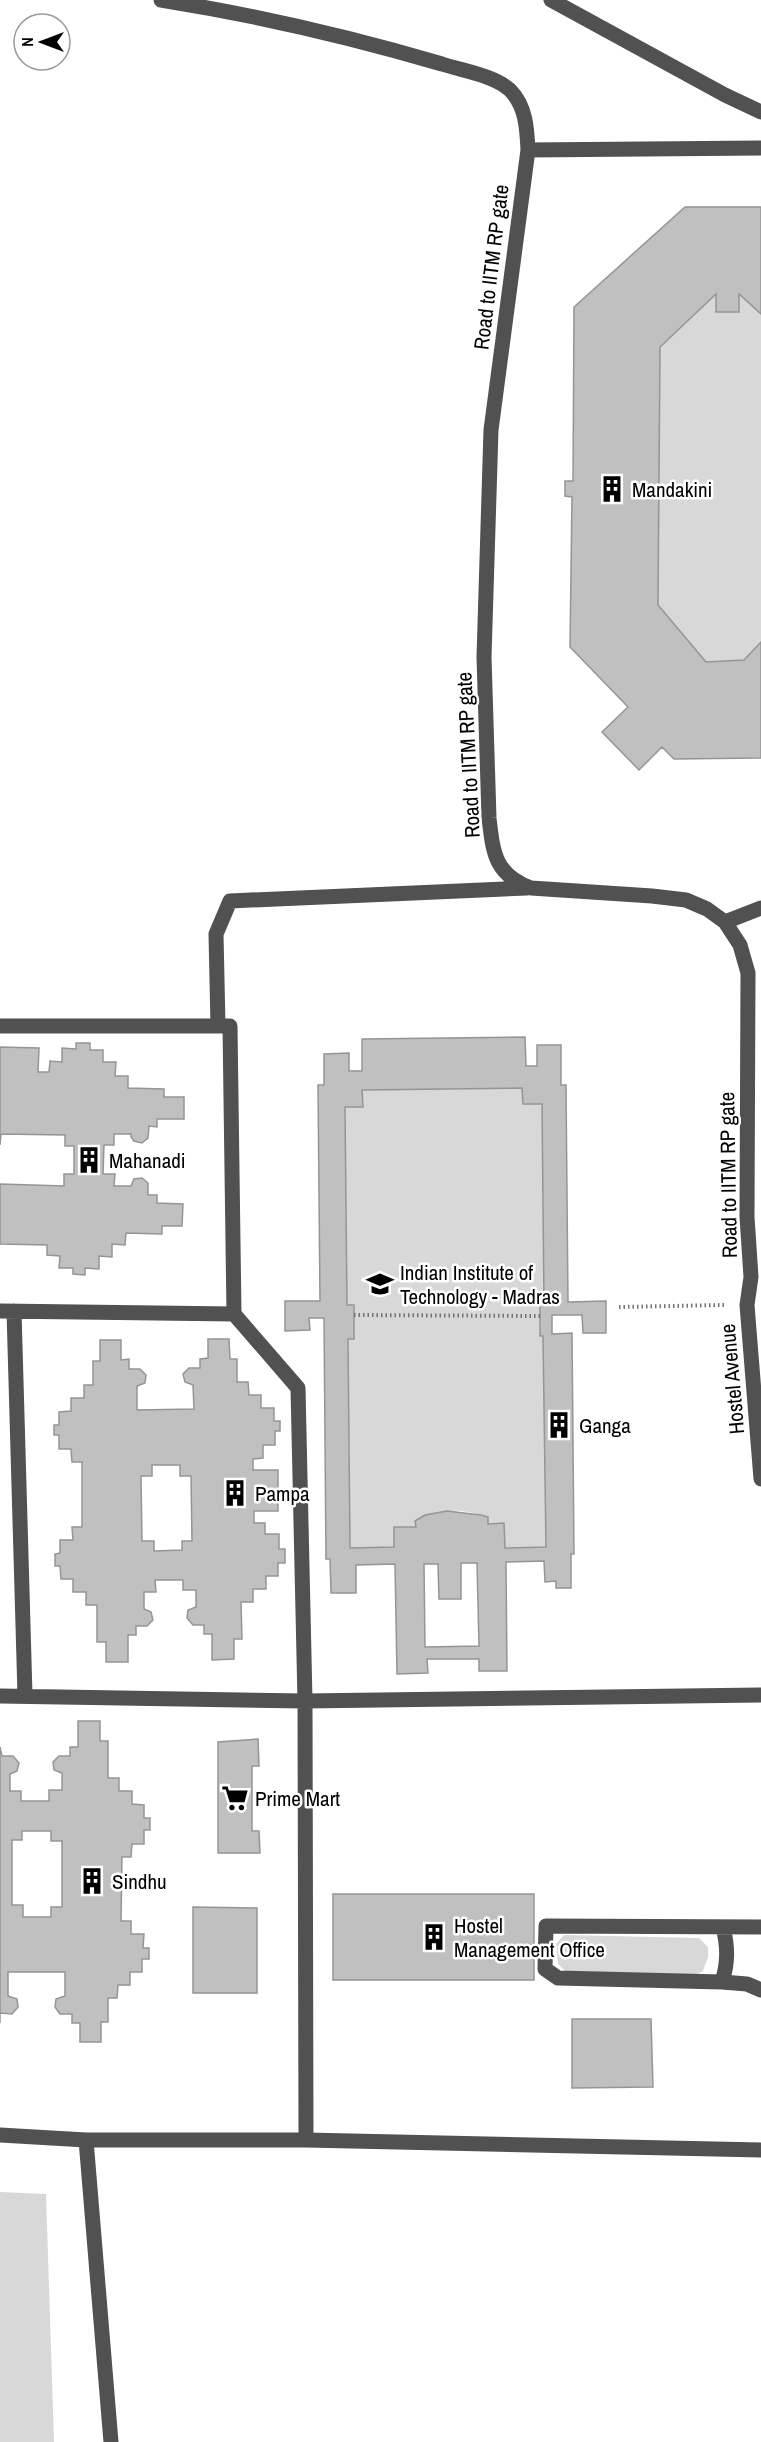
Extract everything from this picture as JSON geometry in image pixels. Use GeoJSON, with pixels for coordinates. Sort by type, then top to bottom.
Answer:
{"type":"FeatureCollection","features":[{"type":"Feature","properties":{"kind":"street","name":"Road to IITM RP gate"},"geometry":{"type":"LineString","coordinates":[[160,0],[221,9],[386,49],[486,77],[509,89],[520,103],[526,124],[528,150],[491,430],[484,657],[489,818],[492,844],[504,873],[514,882],[531,888],[686,900],[707,909],[725,922],[740,945],[748,973],[747,1217],[756,1277]]}},
{"type":"Feature","properties":{"kind":"street"},"geometry":{"type":"LineString","coordinates":[[551,0],[725,95],[761,112]]}},
{"type":"Feature","properties":{"kind":"street"},"geometry":{"type":"LineString","coordinates":[[528,150],[761,148]]}},
{"type":"Feature","properties":{"kind":"street"},"geometry":{"type":"LineString","coordinates":[[306,2140],[305,1701],[298,1388],[234,1314],[224,1026],[216,934],[230,901],[531,888]]}},
{"type":"Feature","properties":{"kind":"street"},"geometry":{"type":"LineString","coordinates":[[725,922],[761,908]]}},
{"type":"Feature","properties":{"kind":"street"},"geometry":{"type":"LineString","coordinates":[[0,1026],[224,1026]]}},
{"type":"Feature","properties":{"kind":"street","name":"Hostel Avenue"},"geometry":{"type":"LineString","coordinates":[[756,1277],[747,1305],[761,1479]]}},
{"type":"Feature","properties":{"kind":"street"},"geometry":{"type":"LineString","coordinates":[[25,1695],[7,1311],[234,1314]]}},
{"type":"Feature","properties":{"kind":"street"},"geometry":{"type":"LineString","coordinates":[[0,1696],[305,1701],[761,1695]]}},
{"type":"Feature","properties":{"kind":"street"},"geometry":{"type":"LineString","coordinates":[[761,1927],[546,1926],[545,1969],[558,1978],[722,1982],[747,1984],[761,1990]]}},
{"type":"Feature","properties":{"kind":"street"},"geometry":{"type":"LineString","coordinates":[[722,1982],[727,1967],[727,1943],[723,1927]]}},
{"type":"Feature","properties":{"kind":"street"},"geometry":{"type":"LineString","coordinates":[[0,2135],[86,2140],[306,2140],[761,2150]]}},
{"type":"Feature","properties":{"kind":"street"},"geometry":{"type":"LineString","coordinates":[[86,2140],[111,2442]]}},
{"type":"Feature","properties":{"kind":"path"},"geometry":{"type":"LineString","coordinates":[[620,1307],[747,1305]]}},
{"type":"Feature","properties":{"kind":"path"},"geometry":{"type":"LineString","coordinates":[[354,1315],[540,1316]]}},
{"type":"Feature","properties":{"kind":"shaded area"},"geometry":{"type":"Polygon","coordinates":[[[716,294],[717,312],[739,312],[739,294],[761,314],[761,642],[744,660],[706,662],[658,605],[660,347],[716,294]]]}},
{"type":"Feature","properties":{"kind":"shaded area"},"geometry":{"type":"Polygon","coordinates":[[[522,1088],[542,1104],[544,1303],[540,1304],[540,1335],[543,1336],[546,1547],[505,1548],[504,1523],[488,1524],[488,1518],[470,1512],[451,1511],[432,1514],[415,1521],[416,1527],[394,1527],[394,1547],[350,1548],[348,1339],[354,1339],[354,1305],[347,1305],[345,1107],[363,1107],[363,1090],[522,1088]]]}},
{"type":"Feature","properties":{"kind":"shaded area"},"geometry":{"type":"Polygon","coordinates":[[[564,1935],[699,1938],[708,1947],[708,1957],[703,1971],[696,1975],[565,1971],[558,1964],[556,1944],[564,1935]]]}},
{"type":"Feature","properties":{"kind":"shaded area"},"geometry":{"type":"Polygon","coordinates":[[[0,2192],[46,2194],[54,2442],[0,2442],[0,2192]]]}},
{"type":"Feature","properties":{"kind":"building","name":"Mandakini"},"geometry":{"type":"Polygon","coordinates":[[[685,207],[761,207],[761,314],[739,294],[739,312],[716,312],[716,294],[660,347],[658,605],[706,662],[744,660],[761,642],[761,758],[674,759],[662,747],[639,770],[602,732],[628,707],[570,647],[572,497],[565,496],[565,481],[573,481],[574,307],[685,207]]]}},
{"type":"Feature","properties":{"kind":"building","name":"Ganga"},"geometry":{"type":"Polygon","coordinates":[[[525,1037],[526,1066],[537,1066],[537,1045],[561,1045],[561,1085],[566,1085],[568,1302],[606,1301],[606,1333],[583,1333],[582,1315],[552,1315],[552,1334],[572,1333],[574,1554],[571,1554],[571,1588],[556,1588],[556,1581],[545,1582],[544,1561],[506,1562],[507,1671],[479,1671],[479,1659],[427,1659],[428,1673],[397,1674],[395,1564],[356,1565],[356,1593],[331,1593],[330,1559],[326,1559],[324,1318],[309,1318],[310,1330],[285,1331],[285,1301],[320,1301],[318,1085],[324,1085],[324,1054],[349,1053],[349,1071],[362,1071],[362,1039],[525,1037]],[[522,1088],[362,1090],[363,1107],[345,1107],[347,1305],[354,1305],[354,1339],[348,1339],[350,1548],[394,1547],[394,1527],[416,1527],[415,1521],[425,1515],[447,1511],[488,1517],[488,1524],[504,1523],[505,1548],[546,1547],[543,1336],[540,1336],[540,1303],[544,1303],[542,1104],[523,1104],[522,1088]],[[461,1563],[461,1599],[439,1599],[438,1564],[424,1564],[425,1647],[479,1646],[477,1563],[461,1563]]]}},
{"type":"Feature","properties":{"kind":"building","name":"Mahanadi"},"geometry":{"type":"Polygon","coordinates":[[[76,1043],[90,1043],[90,1050],[103,1050],[103,1062],[116,1062],[115,1076],[128,1076],[128,1088],[164,1089],[164,1097],[184,1097],[184,1119],[157,1119],[157,1127],[149,1126],[148,1138],[142,1143],[134,1141],[131,1134],[114,1134],[114,1145],[104,1145],[103,1174],[115,1174],[114,1186],[131,1186],[134,1179],[142,1178],[148,1183],[148,1195],[157,1195],[157,1203],[183,1204],[182,1226],[162,1226],[162,1234],[126,1233],[125,1245],[112,1244],[112,1257],[99,1256],[99,1269],[85,1268],[85,1275],[73,1274],[73,1268],[59,1268],[60,1256],[47,1255],[47,1245],[0,1244],[0,1184],[64,1186],[64,1174],[74,1174],[74,1146],[65,1146],[65,1135],[1,1134],[0,1145],[0,1047],[39,1048],[38,1072],[49,1072],[50,1061],[62,1062],[62,1048],[76,1049],[76,1043]]]}},
{"type":"Feature","properties":{"kind":"building","name":"Pampa"},"geometry":{"type":"Polygon","coordinates":[[[208,1339],[229,1339],[230,1359],[237,1359],[237,1382],[248,1382],[249,1395],[261,1395],[261,1408],[274,1408],[274,1421],[280,1421],[280,1431],[275,1431],[275,1445],[263,1445],[263,1458],[253,1459],[253,1470],[278,1470],[278,1511],[254,1511],[254,1523],[265,1523],[265,1534],[279,1534],[279,1549],[285,1549],[285,1563],[278,1563],[278,1576],[266,1576],[266,1589],[253,1589],[253,1602],[241,1602],[242,1639],[234,1639],[234,1659],[212,1660],[212,1634],[204,1634],[204,1625],[193,1625],[187,1618],[188,1610],[196,1607],[196,1590],[183,1590],[183,1580],[155,1580],[156,1592],[144,1592],[144,1609],[151,1612],[153,1620],[147,1626],[136,1626],[136,1635],[128,1635],[128,1662],[106,1662],[106,1642],[97,1642],[97,1605],[86,1605],[86,1592],[73,1592],[73,1579],[61,1579],[60,1566],[55,1566],[55,1554],[60,1553],[60,1540],[73,1540],[72,1527],[82,1527],[82,1462],[72,1462],[71,1449],[59,1449],[59,1435],[54,1435],[54,1425],[59,1425],[59,1412],[71,1411],[71,1398],[84,1398],[84,1385],[93,1385],[93,1361],[100,1361],[100,1340],[121,1340],[121,1360],[129,1359],[129,1369],[140,1369],[146,1375],[145,1383],[137,1386],[137,1410],[194,1409],[193,1385],[185,1382],[183,1374],[189,1368],[200,1368],[200,1359],[208,1358],[208,1339]],[[152,1465],[152,1476],[141,1476],[142,1541],[154,1541],[154,1551],[182,1550],[182,1541],[192,1541],[191,1476],[180,1476],[180,1465],[152,1465]]]}},
{"type":"Feature","properties":{"kind":"building","name":"Sindhu"},"geometry":{"type":"Polygon","coordinates":[[[78,1721],[100,1721],[100,1741],[108,1741],[108,1778],[119,1778],[119,1791],[132,1791],[132,1804],[144,1805],[144,1818],[150,1818],[150,1830],[144,1830],[144,1844],[132,1844],[131,1857],[122,1857],[121,1921],[131,1921],[131,1934],[144,1934],[143,1948],[149,1948],[149,1959],[142,1959],[142,1972],[130,1972],[130,1985],[118,1985],[117,1998],[108,1998],[108,2022],[101,2022],[101,2042],[80,2042],[80,2023],[72,2023],[72,2014],[60,2014],[55,2007],[56,1999],[65,1996],[65,1972],[8,1972],[8,1996],[17,1999],[18,2007],[12,2014],[0,2013],[0,1747],[2,1756],[13,1756],[19,1763],[17,1771],[10,1774],[10,1791],[21,1791],[21,1801],[49,1801],[49,1790],[62,1790],[62,1773],[54,1770],[53,1762],[59,1756],[70,1756],[70,1747],[78,1747],[78,1721]],[[22,1831],[22,1840],[12,1840],[12,1905],[23,1905],[23,1917],[51,1917],[51,1907],[62,1907],[62,1841],[51,1841],[51,1831],[22,1831]]]}},
{"type":"Feature","properties":{"kind":"building","name":"Prime Mart"},"geometry":{"type":"Polygon","coordinates":[[[258,1739],[259,1766],[252,1766],[252,1831],[259,1831],[260,1853],[218,1853],[218,1742],[258,1739]]]}},
{"type":"Feature","properties":{"kind":"building","name":"Hostel Management Office"},"geometry":{"type":"Polygon","coordinates":[[[333,1894],[534,1894],[534,1980],[333,1980],[333,1894]]]}},
{"type":"Feature","properties":{"kind":"building"},"geometry":{"type":"Polygon","coordinates":[[[193,1907],[257,1908],[257,1993],[193,1993],[193,1907]]]}},
{"type":"Feature","properties":{"kind":"building"},"geometry":{"type":"Polygon","coordinates":[[[572,2019],[651,2019],[653,2087],[572,2088],[572,2019]]]}},
{"type":"Feature","properties":{"kind":"place","name":"Mandakini"},"geometry":{"type":"Point","coordinates":[612,489]}},
{"type":"Feature","properties":{"kind":"place","name":"Mahanadi"},"geometry":{"type":"Point","coordinates":[89,1160]}},
{"type":"Feature","properties":{"kind":"place","name":"Indian Institute of Technology - Madras"},"geometry":{"type":"Point","coordinates":[380,1284]}},
{"type":"Feature","properties":{"kind":"place","name":"Ganga"},"geometry":{"type":"Point","coordinates":[559,1425]}},
{"type":"Feature","properties":{"kind":"place","name":"Pampa"},"geometry":{"type":"Point","coordinates":[235,1493]}},
{"type":"Feature","properties":{"kind":"place","name":"Prime Mart"},"geometry":{"type":"Point","coordinates":[235,1798]}},
{"type":"Feature","properties":{"kind":"place","name":"Sindhu"},"geometry":{"type":"Point","coordinates":[92,1881]}},
{"type":"Feature","properties":{"kind":"place","name":"Hostel Management Office"},"geometry":{"type":"Point","coordinates":[434,1937]}}]}
